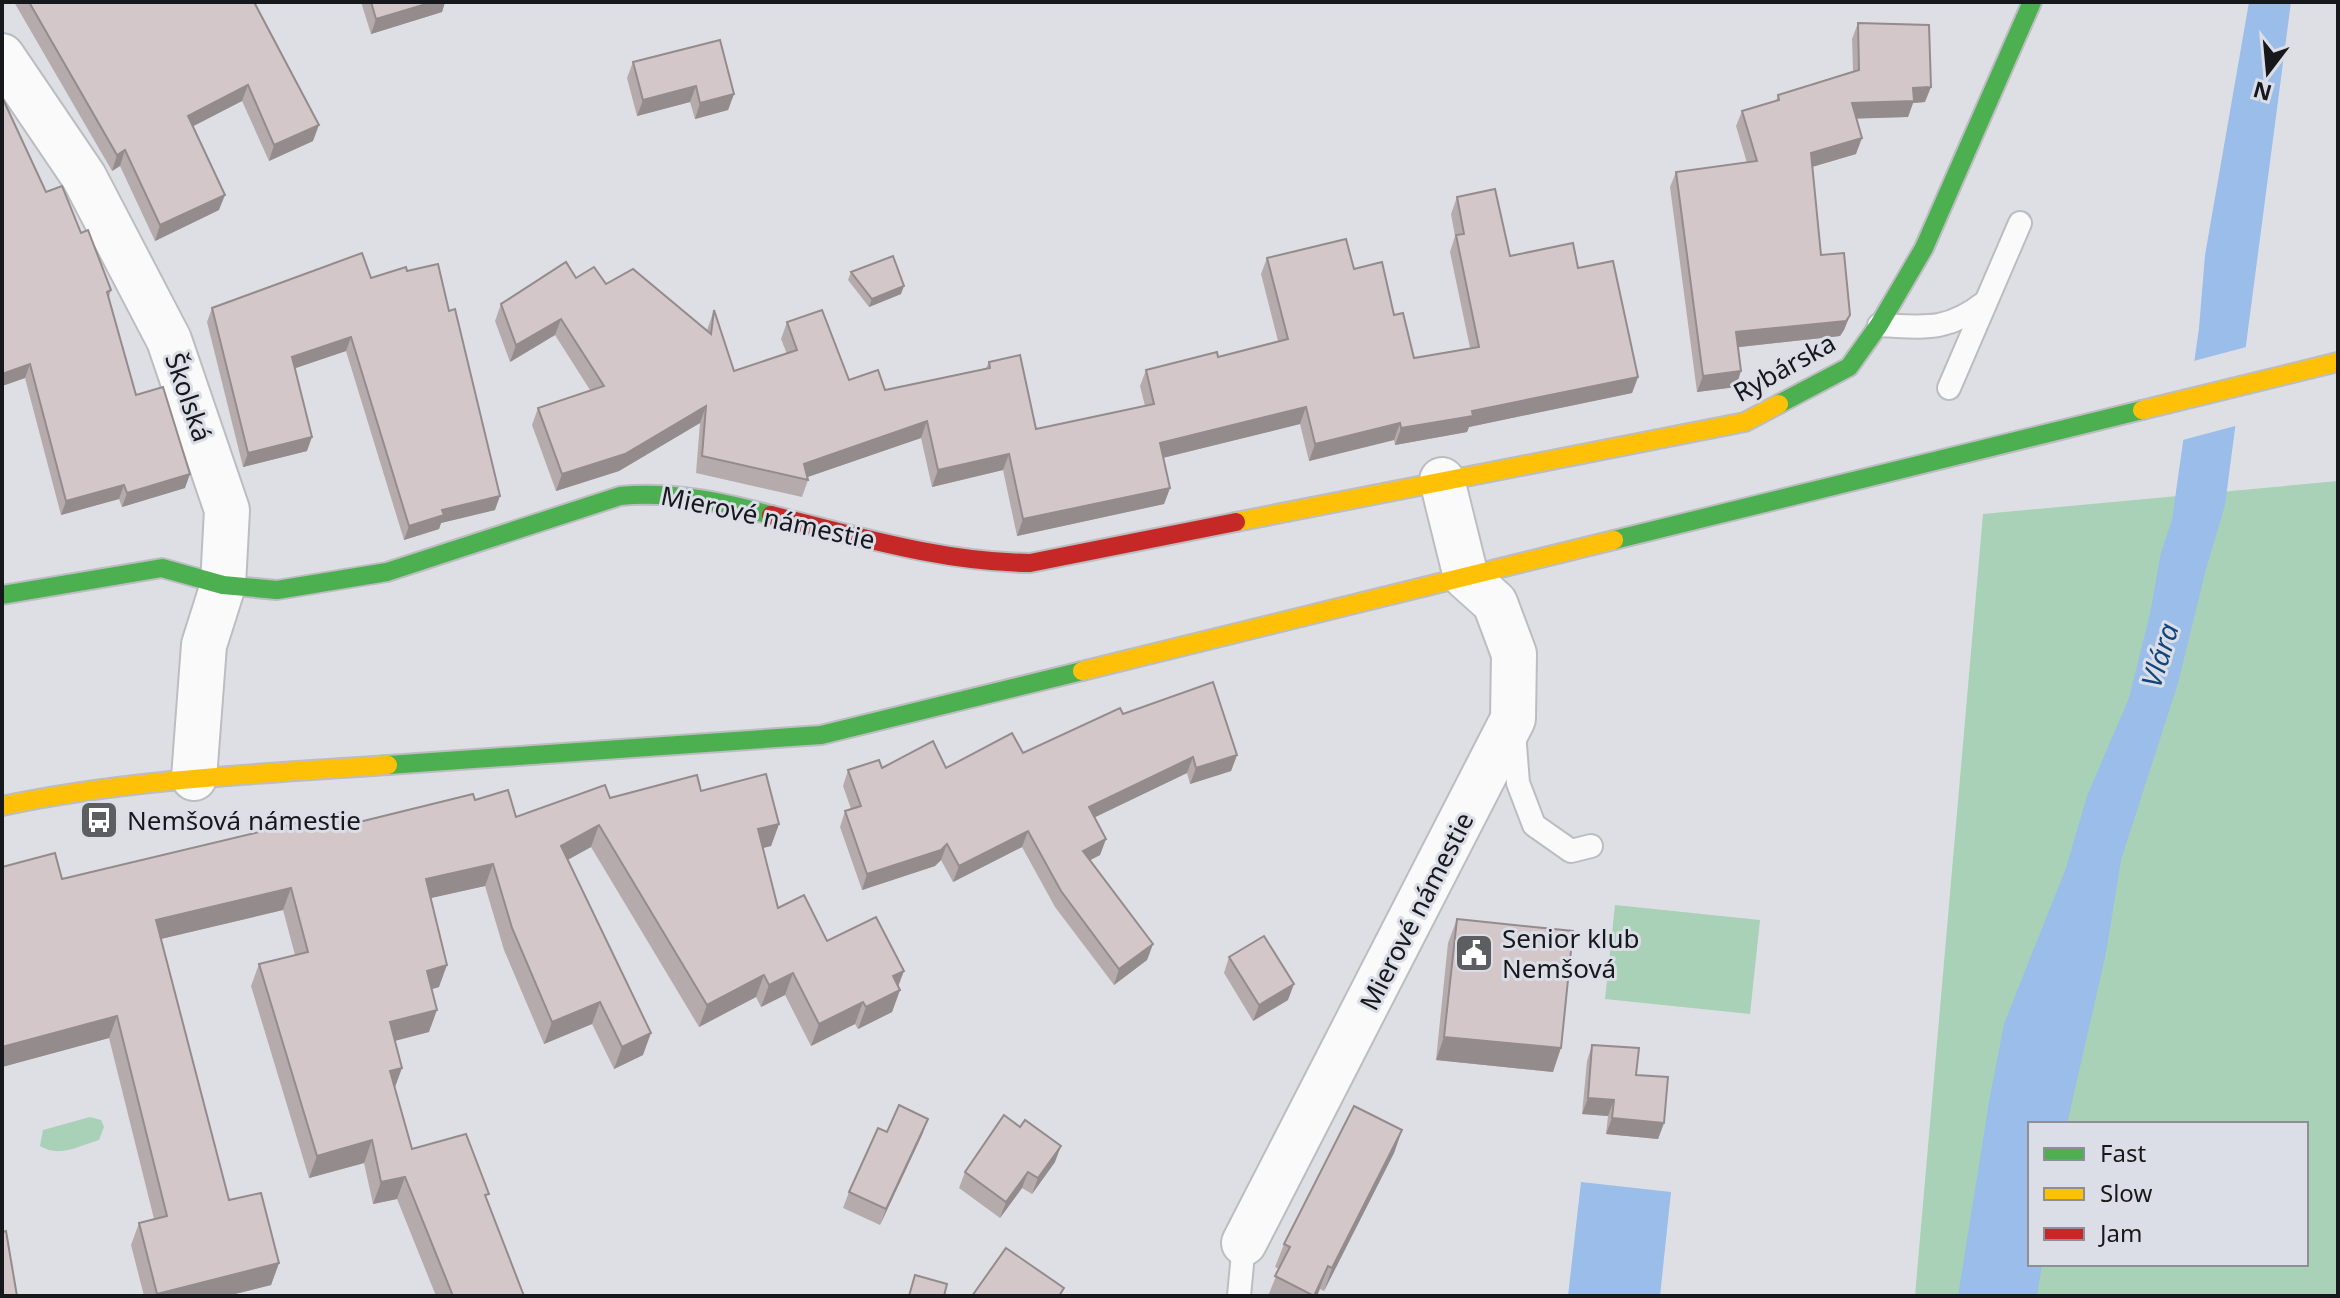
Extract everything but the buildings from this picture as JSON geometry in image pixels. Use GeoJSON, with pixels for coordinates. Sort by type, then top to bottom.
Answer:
{"type":"FeatureCollection","features":[{"type":"Feature","properties":{"kind":"main road","name":"Rybárska"},"geometry":{"type":"LineString","coordinates":[[1442,480],[1745,422],[1849,367],[1879,325],[1924,248],[2032,2]]}},
{"type":"Feature","properties":{"kind":"main road"},"geometry":{"type":"LineString","coordinates":[[2,806],[40,798],[194,778],[821,735],[2338,362]]}},
{"type":"Feature","properties":{"kind":"main road","name":"Mierové námestie"},"geometry":{"type":"LineString","coordinates":[[2,595],[162,568],[223,585],[277,590],[387,572],[620,496],[646,492],[709,500],[920,550],[1014,564],[1442,480]]}},
{"type":"Feature","properties":{"kind":"street","name":"Školská"},"geometry":{"type":"LineString","coordinates":[[2,56],[84,177],[169,340],[227,510],[223,585],[204,645],[194,778]]}},
{"type":"Feature","properties":{"kind":"street"},"geometry":{"type":"LineString","coordinates":[[1442,480],[1466,577]]}},
{"type":"Feature","properties":{"kind":"street","name":"Mierové námestie"},"geometry":{"type":"LineString","coordinates":[[1244,1243],[1411,923],[1513,719],[1514,654],[1495,603],[1466,577]]}},
{"type":"Feature","properties":{"kind":"lane"},"geometry":{"type":"LineString","coordinates":[[1949,388],[2020,223]]}},
{"type":"Feature","properties":{"kind":"lane"},"geometry":{"type":"LineString","coordinates":[[1879,325],[1938,327],[1965,318],[1985,302]]}},
{"type":"Feature","properties":{"kind":"lane"},"geometry":{"type":"LineString","coordinates":[[1513,719],[1518,783],[1534,825],[1571,851],[1591,846]]}},
{"type":"Feature","properties":{"kind":"lane"},"geometry":{"type":"LineString","coordinates":[[1239,1296],[1244,1243]]}},
{"type":"Feature","properties":{"kind":"green space"},"geometry":{"type":"Polygon","coordinates":[[[2338,481],[2338,1296],[1915,1296],[1983,514],[2338,481]]]}},
{"type":"Feature","properties":{"kind":"green space"},"geometry":{"type":"Polygon","coordinates":[[[1615,905],[1760,920],[1750,1014],[1605,999],[1615,905]]]}},
{"type":"Feature","properties":{"kind":"green space"},"geometry":{"type":"Polygon","coordinates":[[[90,1117],[101,1120],[104,1127],[99,1140],[62,1151],[40,1146],[43,1130],[90,1117]]]}},
{"type":"Feature","properties":{"kind":"water","name":"Vlára"},"geometry":{"type":"Polygon","coordinates":[[[2249,2],[2291,2],[2225,505],[2178,683],[2121,860],[2106,953],[2067,1122],[2028,1122],[2028,1266],[2042,1266],[2037,1296],[1958,1296],[2004,1024],[2066,868],[2087,796],[2129,698],[2150,614],[2161,552],[2172,520],[2199,328],[2205,255],[2249,2]]]}},
{"type":"Feature","properties":{"kind":"water"},"geometry":{"type":"Polygon","coordinates":[[[1581,1182],[1671,1192],[1660,1296],[1568,1296],[1581,1182]]]}},
{"type":"Feature","properties":{"kind":"pier"},"geometry":{"type":"Polygon","coordinates":[[[2250,346],[2239,425],[2179,441],[2190,362],[2250,346]]]}},
{"type":"Feature","properties":{"kind":"traffic: fast"},"geometry":{"type":"LineString","coordinates":[[1779,404],[1849,367],[1879,325],[1924,248],[2032,2]]}},
{"type":"Feature","properties":{"kind":"traffic: fast"},"geometry":{"type":"LineString","coordinates":[[1614,540],[2142,410]]}},
{"type":"Feature","properties":{"kind":"traffic: fast"},"geometry":{"type":"LineString","coordinates":[[2,595],[162,568],[223,585],[277,590],[387,572],[620,496],[658,495],[696,499],[771,515]]}},
{"type":"Feature","properties":{"kind":"traffic: fast"},"geometry":{"type":"LineString","coordinates":[[388,765],[821,735],[1082,671]]}},
{"type":"Feature","properties":{"kind":"traffic: slow"},"geometry":{"type":"LineString","coordinates":[[2142,410],[2338,362]]}},
{"type":"Feature","properties":{"kind":"traffic: slow"},"geometry":{"type":"LineString","coordinates":[[1236,522],[1745,422],[1779,404]]}},
{"type":"Feature","properties":{"kind":"traffic: slow"},"geometry":{"type":"LineString","coordinates":[[1082,671],[1614,540]]}},
{"type":"Feature","properties":{"kind":"traffic: slow"},"geometry":{"type":"LineString","coordinates":[[2,806],[98,789],[388,765]]}},
{"type":"Feature","properties":{"kind":"traffic: jam"},"geometry":{"type":"LineString","coordinates":[[771,515],[932,553],[1030,563],[1236,522]]}},
{"type":"Feature","properties":{"kind":"place","name":"Nemšová námestie"},"geometry":{"type":"Point","coordinates":[99,820]}},
{"type":"Feature","properties":{"kind":"place","name":"Senior klub Nemšová"},"geometry":{"type":"Point","coordinates":[1474,953]}}]}
